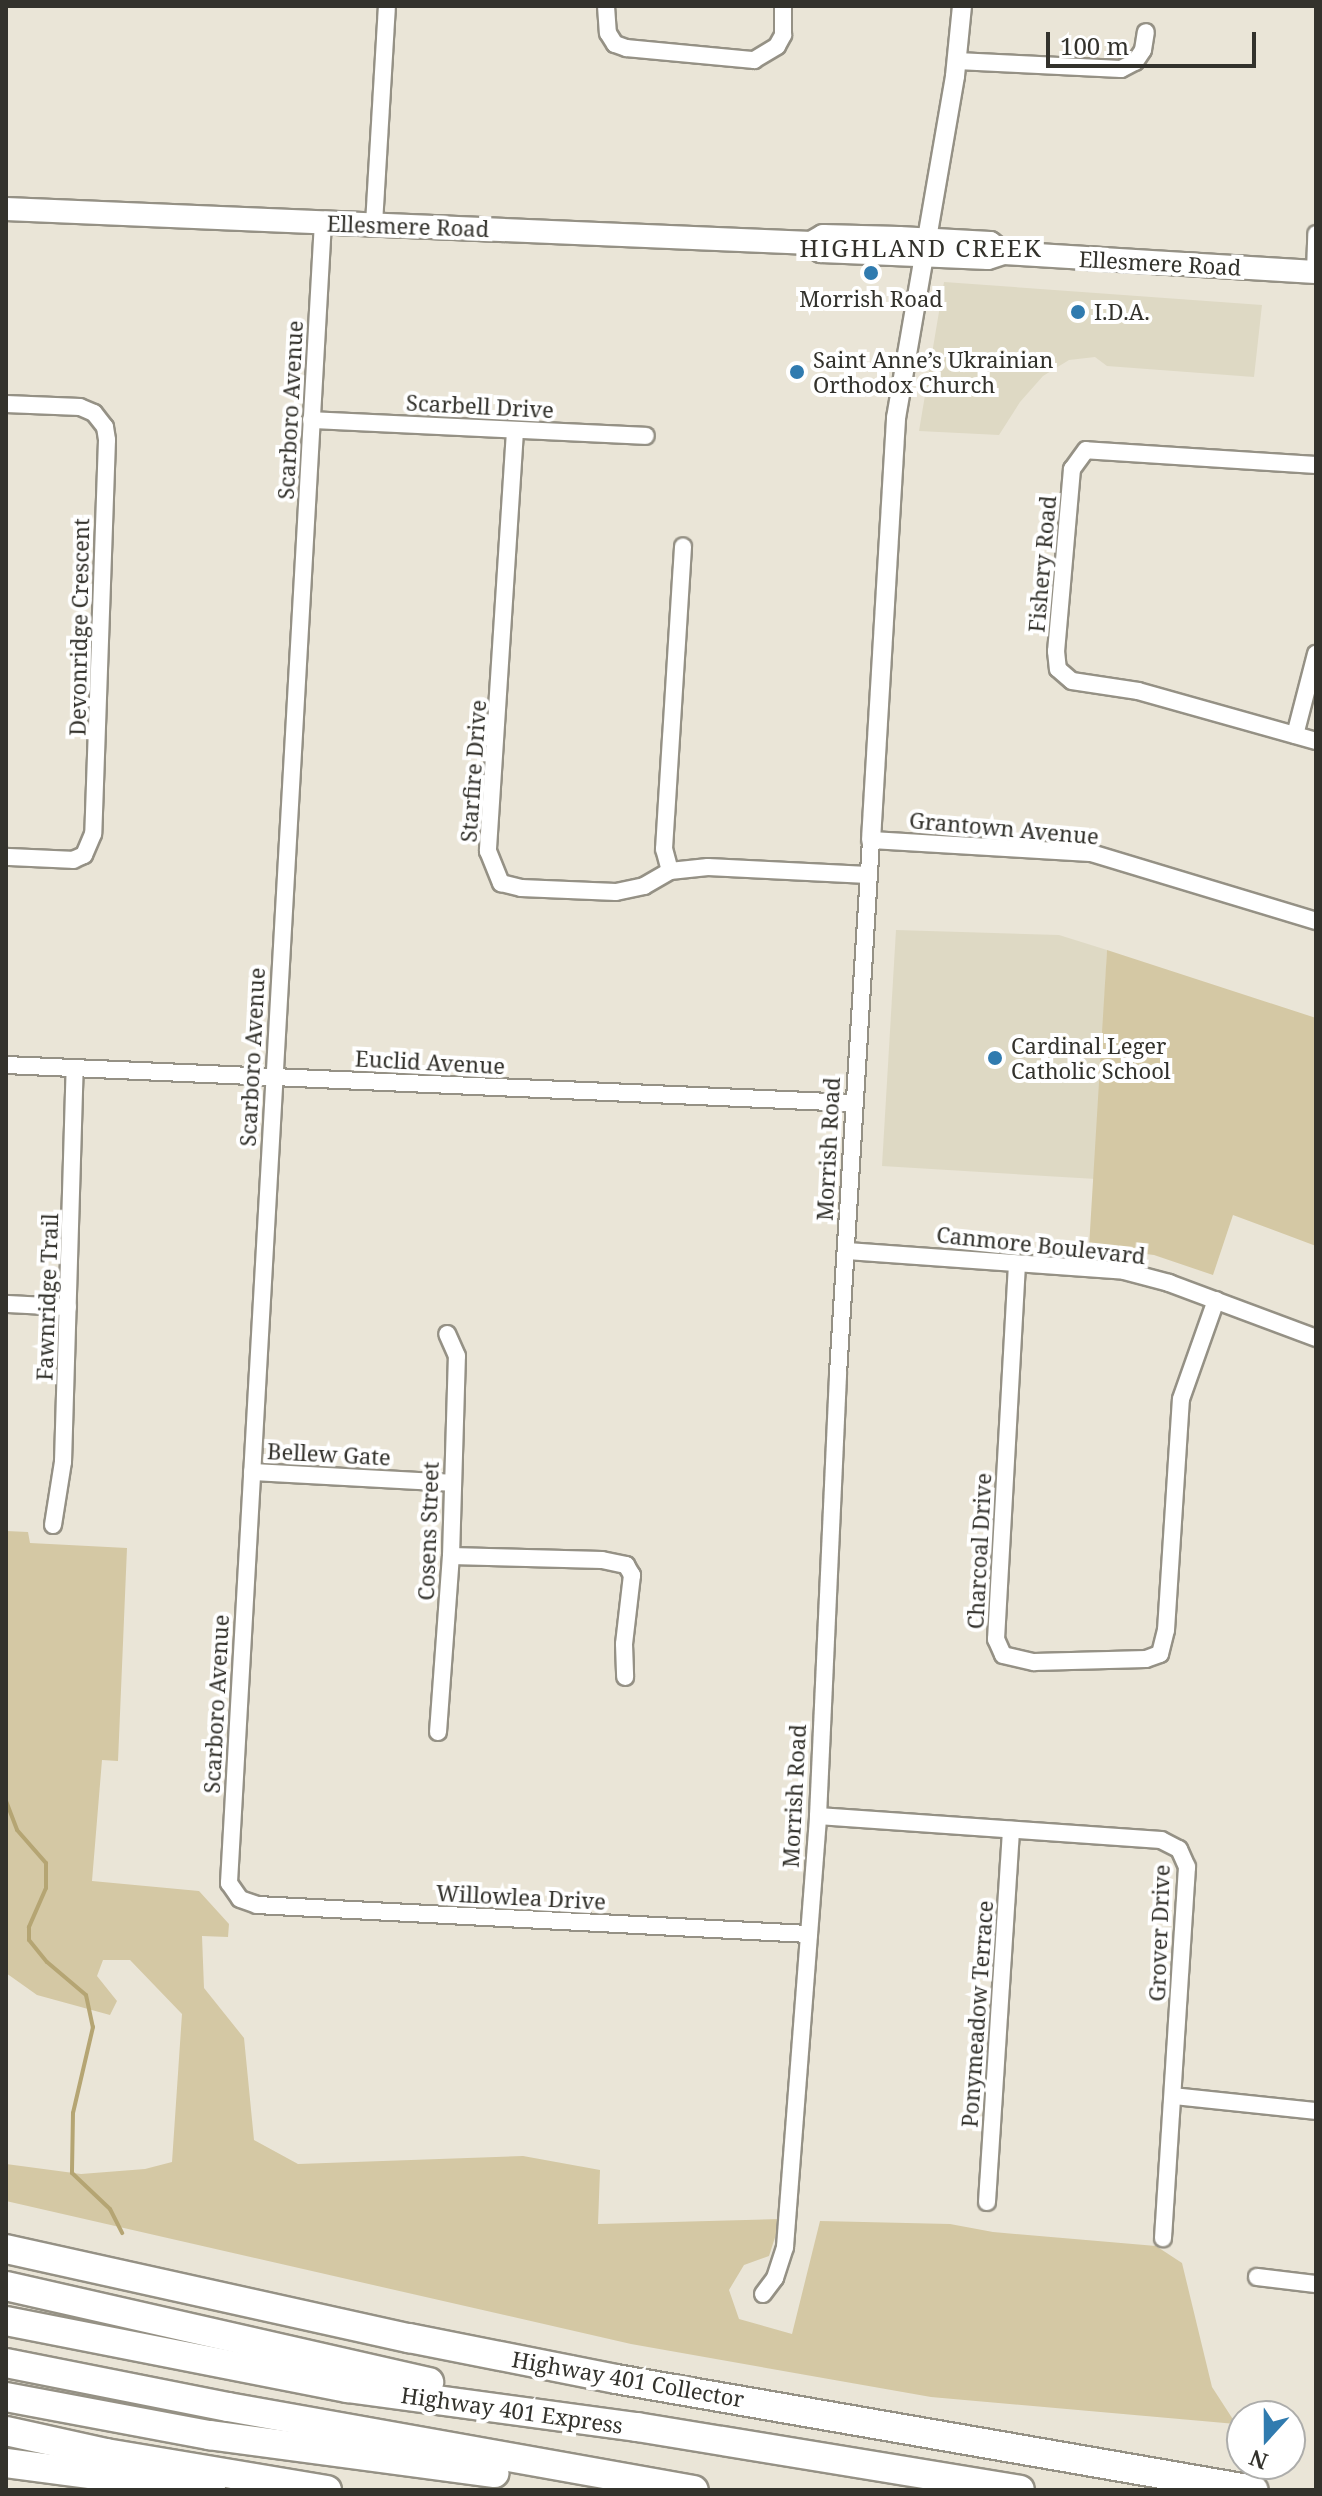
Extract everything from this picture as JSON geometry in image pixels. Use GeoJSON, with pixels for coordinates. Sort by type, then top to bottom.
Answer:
{"type":"FeatureCollection","features":[{"type":"Feature","properties":{"kind":"highway","name":"Highway 401 Collector"},"geometry":{"type":"LineString","coordinates":[[6,2249],[409,2338],[616,2379],[1253,2490]]}},
{"type":"Feature","properties":{"kind":"highway"},"geometry":{"type":"LineString","coordinates":[[6,2286],[637,2427]]}},
{"type":"Feature","properties":{"kind":"highway","name":"Highway 401 Express"},"geometry":{"type":"LineString","coordinates":[[6,2321],[348,2388],[637,2427],[1020,2490]]}},
{"type":"Feature","properties":{"kind":"highway","name":"Highway 401 Express"},"geometry":{"type":"LineString","coordinates":[[6,2363],[228,2407],[694,2490]]}},
{"type":"Feature","properties":{"kind":"highway"},"geometry":{"type":"LineString","coordinates":[[6,2397],[209,2435],[392,2460],[554,2480],[631,2479]]}},
{"type":"Feature","properties":{"kind":"highway"},"geometry":{"type":"LineString","coordinates":[[6,2431],[106,2453],[327,2490]]}},
{"type":"Feature","properties":{"kind":"highway"},"geometry":{"type":"LineString","coordinates":[[6,2463],[211,2490]]}},
{"type":"Feature","properties":{"kind":"main road","name":"Ellesmere Road"},"geometry":{"type":"LineString","coordinates":[[6,209],[811,243],[823,236],[925,248],[990,243],[1003,253],[1316,272]]}},
{"type":"Feature","properties":{"kind":"street"},"geometry":{"type":"LineString","coordinates":[[374,224],[387,6]]}},
{"type":"Feature","properties":{"kind":"street"},"geometry":{"type":"LineString","coordinates":[[606,6],[608,33],[615,44],[626,48],[754,60],[777,46],[783,35],[783,6]]}},
{"type":"Feature","properties":{"kind":"street","name":"Morrish Road"},"geometry":{"type":"LineString","coordinates":[[763,2294],[775,2278],[785,2247],[818,1816],[853,1103],[896,418],[957,61],[962,6]]}},
{"type":"Feature","properties":{"kind":"street"},"geometry":{"type":"LineString","coordinates":[[957,61],[1121,69],[1135,62],[1143,50],[1146,32]]}},
{"type":"Feature","properties":{"kind":"street","name":"Scarboro Avenue"},"geometry":{"type":"LineString","coordinates":[[234,1893],[229,1875],[323,222]]}},
{"type":"Feature","properties":{"kind":"street"},"geometry":{"type":"LineString","coordinates":[[1316,234],[1316,272]]}},
{"type":"Feature","properties":{"kind":"street","name":"Devonridge Crescent"},"geometry":{"type":"LineString","coordinates":[[6,404],[80,407],[94,413],[105,427],[107,440],[93,834],[84,855],[73,860],[6,857]]}},
{"type":"Feature","properties":{"kind":"street","name":"Scarbell Drive"},"geometry":{"type":"LineString","coordinates":[[311,420],[646,436]]}},
{"type":"Feature","properties":{"kind":"street","name":"Starfire Drive"},"geometry":{"type":"LineString","coordinates":[[515,431],[488,851],[501,883],[521,888],[616,892],[644,886],[670,871],[708,867],[868,875]]}},
{"type":"Feature","properties":{"kind":"street","name":"Fishery Road"},"geometry":{"type":"LineString","coordinates":[[1316,465],[1086,450],[1072,469],[1056,651],[1058,669],[1072,681],[1138,691],[1316,741]]}},
{"type":"Feature","properties":{"kind":"street"},"geometry":{"type":"LineString","coordinates":[[670,871],[664,849],[683,547]]}},
{"type":"Feature","properties":{"kind":"street"},"geometry":{"type":"LineString","coordinates":[[1295,735],[1316,654]]}},
{"type":"Feature","properties":{"kind":"street","name":"Grantown Avenue"},"geometry":{"type":"LineString","coordinates":[[871,840],[1091,853],[1316,921]]}},
{"type":"Feature","properties":{"kind":"street","name":"Euclid Avenue"},"geometry":{"type":"LineString","coordinates":[[6,1065],[853,1103]]}},
{"type":"Feature","properties":{"kind":"street","name":"Fawnridge Trail"},"geometry":{"type":"LineString","coordinates":[[53,1525],[63,1462],[75,1069]]}},
{"type":"Feature","properties":{"kind":"street","name":"Canmore Boulevard"},"geometry":{"type":"LineString","coordinates":[[847,1251],[1124,1271],[1216,1300],[1316,1338]]}},
{"type":"Feature","properties":{"kind":"street","name":"Charcoal Drive"},"geometry":{"type":"LineString","coordinates":[[1017,1264],[996,1639],[1003,1655],[1034,1662],[1146,1659],[1160,1654],[1166,1630],[1181,1399],[1216,1300]]}},
{"type":"Feature","properties":{"kind":"street"},"geometry":{"type":"LineString","coordinates":[[6,1304],[68,1307]]}},
{"type":"Feature","properties":{"kind":"street","name":"Cosens Street"},"geometry":{"type":"LineString","coordinates":[[438,1732],[451,1556],[457,1356],[447,1334]]}},
{"type":"Feature","properties":{"kind":"street","name":"Bellew Gate"},"geometry":{"type":"LineString","coordinates":[[252,1472],[452,1483]]}},
{"type":"Feature","properties":{"kind":"street"},"geometry":{"type":"LineString","coordinates":[[451,1556],[602,1560],[626,1565],[632,1575],[624,1644],[625,1677]]}},
{"type":"Feature","properties":{"kind":"street","name":"Grover Drive"},"geometry":{"type":"LineString","coordinates":[[818,1816],[1161,1840],[1179,1849],[1185,1857],[1173,2096]]}},
{"type":"Feature","properties":{"kind":"street","name":"Ponymeadow Terrace"},"geometry":{"type":"LineString","coordinates":[[987,2202],[1011,1830]]}},
{"type":"Feature","properties":{"kind":"street","name":"Willowlea Drive"},"geometry":{"type":"LineString","coordinates":[[234,1893],[247,1903],[257,1905],[809,1934]]}},
{"type":"Feature","properties":{"kind":"street"},"geometry":{"type":"LineString","coordinates":[[1163,2238],[1173,2096],[1316,2111]]}},
{"type":"Feature","properties":{"kind":"street"},"geometry":{"type":"LineString","coordinates":[[1257,2277],[1316,2284]]}},
{"type":"Feature","properties":{"kind":"shaded area"},"geometry":{"type":"Polygon","coordinates":[[[944,282],[1262,305],[1254,377],[1107,366],[1095,357],[1069,360],[1043,376],[1020,402],[999,435],[919,431],[944,282]]]}},
{"type":"Feature","properties":{"kind":"shaded area","name":"Cardinal Leger Catholic School"},"geometry":{"type":"Polygon","coordinates":[[[896,930],[1059,935],[1107,950],[1096,1179],[882,1166],[896,930]]]}},
{"type":"Feature","properties":{"kind":"shaded area"},"geometry":{"type":"Polygon","coordinates":[[[1107,950],[1316,1018],[1316,1246],[1233,1215],[1213,1275],[1154,1255],[1089,1247],[1107,950]]]}},
{"type":"Feature","properties":{"kind":"shaded area"},"geometry":{"type":"Polygon","coordinates":[[[6,1531],[28,1532],[30,1543],[127,1548],[118,1761],[102,1760],[92,1881],[199,1891],[229,1924],[228,1937],[202,1936],[204,1988],[244,2038],[254,2140],[298,2164],[523,2156],[600,2170],[598,2224],[781,2219],[769,2256],[744,2265],[729,2290],[739,2319],[792,2334],[820,2221],[950,2224],[993,2232],[1156,2246],[1182,2263],[1212,2387],[1226,2409],[1226,2423],[931,2397],[631,2344],[6,2201],[6,2164],[81,2174],[145,2169],[172,2162],[182,2014],[130,1960],[103,1960],[97,1976],[117,2001],[110,2015],[37,1995],[6,1973],[6,1531]]]}},
{"type":"Feature","properties":{"kind":"waterway"},"geometry":{"type":"LineString","coordinates":[[6,1801],[17,1830],[46,1863],[46,1888],[29,1927],[29,1940],[47,1962],[86,1995],[93,2027],[73,2113],[72,2173],[110,2209],[122,2233]]}},
{"type":"Feature","properties":{"kind":"place","name":"Morrish Road"},"geometry":{"type":"Point","coordinates":[871,273]}},
{"type":"Feature","properties":{"kind":"place","name":"I.D.A."},"geometry":{"type":"Point","coordinates":[1078,312]}},
{"type":"Feature","properties":{"kind":"place","name":"Saint Anne’s Ukrainian Orthodox Church"},"geometry":{"type":"Point","coordinates":[797,372]}},
{"type":"Feature","properties":{"kind":"place","name":"Cardinal Leger Catholic School"},"geometry":{"type":"Point","coordinates":[995,1058]}},
{"type":"Feature","properties":{"kind":"district","name":"HIGHLAND CREEK"},"geometry":{"type":"Point","coordinates":[921,248]}}]}
